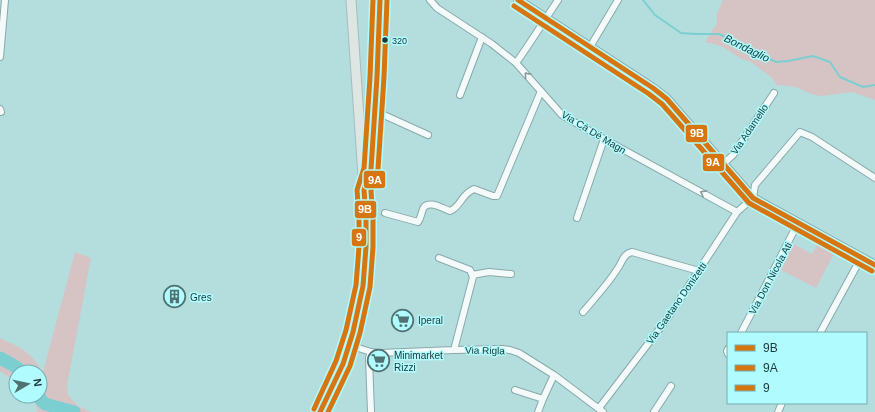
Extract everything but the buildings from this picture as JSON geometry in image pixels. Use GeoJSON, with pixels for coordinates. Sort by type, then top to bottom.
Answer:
{"type":"FeatureCollection","features":[{"type":"Feature","properties":{"kind":"main road"},"geometry":{"type":"LineString","coordinates":[[320,412],[337,379],[349,345],[363,286],[366,247],[366,218],[362,152],[351,0]]}},
{"type":"Feature","properties":{"kind":"main road"},"geometry":{"type":"LineString","coordinates":[[364,190],[371,169],[380,0]]}},
{"type":"Feature","properties":{"kind":"main road"},"geometry":{"type":"LineString","coordinates":[[518,0],[667,99],[753,198],[875,265]]}},
{"type":"Feature","properties":{"kind":"main road"},"geometry":{"type":"LineString","coordinates":[[362,152],[368,148],[373,139]]}},
{"type":"Feature","properties":{"kind":"street"},"geometry":{"type":"LineString","coordinates":[[0,57],[5,0]]}},
{"type":"Feature","properties":{"kind":"street","name":"Via Cà Dé Magn"},"geometry":{"type":"LineString","coordinates":[[430,0],[437,8],[482,37],[516,63],[562,115],[737,212]]}},
{"type":"Feature","properties":{"kind":"street"},"geometry":{"type":"LineString","coordinates":[[516,63],[558,0]]}},
{"type":"Feature","properties":{"kind":"street"},"geometry":{"type":"LineString","coordinates":[[590,47],[618,0]]}},
{"type":"Feature","properties":{"kind":"street"},"geometry":{"type":"LineString","coordinates":[[460,95],[482,37]]}},
{"type":"Feature","properties":{"kind":"street"},"geometry":{"type":"LineString","coordinates":[[385,213],[418,222],[424,207],[427,204],[450,211],[454,209],[466,193],[474,189],[497,196],[541,91]]}},
{"type":"Feature","properties":{"kind":"street","name":"Via Adamello"},"geometry":{"type":"LineString","coordinates":[[723,164],[733,155],[774,93]]}},
{"type":"Feature","properties":{"kind":"street"},"geometry":{"type":"LineString","coordinates":[[375,111],[428,135]]}},
{"type":"Feature","properties":{"kind":"street"},"geometry":{"type":"LineString","coordinates":[[753,198],[755,185],[800,132],[812,137],[875,178]]}},
{"type":"Feature","properties":{"kind":"street"},"geometry":{"type":"LineString","coordinates":[[577,218],[604,139]]}},
{"type":"Feature","properties":{"kind":"street","name":"Via Gaetano Donizetti"},"geometry":{"type":"LineString","coordinates":[[601,410],[667,319],[737,212],[753,198]]}},
{"type":"Feature","properties":{"kind":"street","name":"Via Don Nicola Ati"},"geometry":{"type":"LineString","coordinates":[[742,332],[798,223]]}},
{"type":"Feature","properties":{"kind":"street"},"geometry":{"type":"LineString","coordinates":[[583,312],[612,277],[620,266],[624,256],[628,253],[632,252],[699,271]]}},
{"type":"Feature","properties":{"kind":"street"},"geometry":{"type":"LineString","coordinates":[[439,258],[470,270],[473,277],[454,350]]}},
{"type":"Feature","properties":{"kind":"street"},"geometry":{"type":"LineString","coordinates":[[821,332],[861,258]]}},
{"type":"Feature","properties":{"kind":"street"},"geometry":{"type":"LineString","coordinates":[[472,275],[489,272],[510,274]]}},
{"type":"Feature","properties":{"kind":"street","name":"Via Rigla"},"geometry":{"type":"LineString","coordinates":[[349,345],[371,352],[380,353],[454,350],[510,350],[520,353],[554,375],[601,410]]}},
{"type":"Feature","properties":{"kind":"street"},"geometry":{"type":"LineString","coordinates":[[371,352],[369,358],[371,412]]}},
{"type":"Feature","properties":{"kind":"street"},"geometry":{"type":"LineString","coordinates":[[538,412],[554,375]]}},
{"type":"Feature","properties":{"kind":"street"},"geometry":{"type":"LineString","coordinates":[[654,412],[670,386]]}},
{"type":"Feature","properties":{"kind":"street"},"geometry":{"type":"LineString","coordinates":[[516,390],[543,400]]}},
{"type":"Feature","properties":{"kind":"shaded area"},"geometry":{"type":"Polygon","coordinates":[[[723,0],[875,0],[875,100],[852,92],[822,96],[814,95],[796,87],[777,85],[772,78],[751,62],[742,59],[721,46],[705,42],[717,23],[717,14],[723,0]]]}},
{"type":"Feature","properties":{"kind":"shaded area"},"geometry":{"type":"Polygon","coordinates":[[[819,241],[836,250],[816,288],[781,270],[794,244],[812,254],[819,241]]]}},
{"type":"Feature","properties":{"kind":"shaded area"},"geometry":{"type":"Polygon","coordinates":[[[75,252],[91,258],[67,386],[68,395],[78,406],[91,412],[38,412],[36,404],[48,404],[48,364],[45,364],[75,252]]]}},
{"type":"Feature","properties":{"kind":"shaded area"},"geometry":{"type":"Polygon","coordinates":[[[0,338],[21,348],[32,357],[37,364],[8,364],[8,376],[0,371],[0,338]]]}},
{"type":"Feature","properties":{"kind":"waterway","name":"Bondaglio"},"geometry":{"type":"LineString","coordinates":[[643,0],[655,15],[681,33],[719,34],[776,62],[813,56],[830,62],[840,77],[863,87],[875,85]]}},
{"type":"Feature","properties":{"kind":"waterway"},"geometry":{"type":"LineString","coordinates":[[0,358],[11,364]]}},
{"type":"Feature","properties":{"kind":"waterway"},"geometry":{"type":"LineString","coordinates":[[45,404],[74,412]]}},
{"type":"Feature","properties":{"kind":"transit line","name":"9"},"geometry":{"type":"LineString","coordinates":[[314,409],[336,361],[346,330],[356,285],[359,247],[357,190],[364,168],[373,0]]}},
{"type":"Feature","properties":{"kind":"transit line","name":"9B"},"geometry":{"type":"LineString","coordinates":[[320,412],[343,364],[353,332],[363,286],[366,247],[364,190],[371,169],[380,0]]}},
{"type":"Feature","properties":{"kind":"transit line","name":"9A"},"geometry":{"type":"LineString","coordinates":[[328,412],[350,366],[360,333],[370,287],[373,247],[371,191],[378,169],[387,0]]}},
{"type":"Feature","properties":{"kind":"transit line","name":"9B"},"geometry":{"type":"LineString","coordinates":[[518,0],[653,88],[667,99],[753,198],[875,265]]}},
{"type":"Feature","properties":{"kind":"transit line","name":"9A"},"geometry":{"type":"LineString","coordinates":[[514,6],[662,104],[749,203],[872,271]]}},
{"type":"Feature","properties":{"kind":"place","name":"320"},"geometry":{"type":"Point","coordinates":[385,40]}},
{"type":"Feature","properties":{"kind":"place","name":"Gres"},"geometry":{"type":"Point","coordinates":[175,297]}},
{"type":"Feature","properties":{"kind":"place","name":"Iperal"},"geometry":{"type":"Point","coordinates":[402,320]}},
{"type":"Feature","properties":{"kind":"place","name":"Minimarket Rizzi"},"geometry":{"type":"Point","coordinates":[379,361]}}]}
